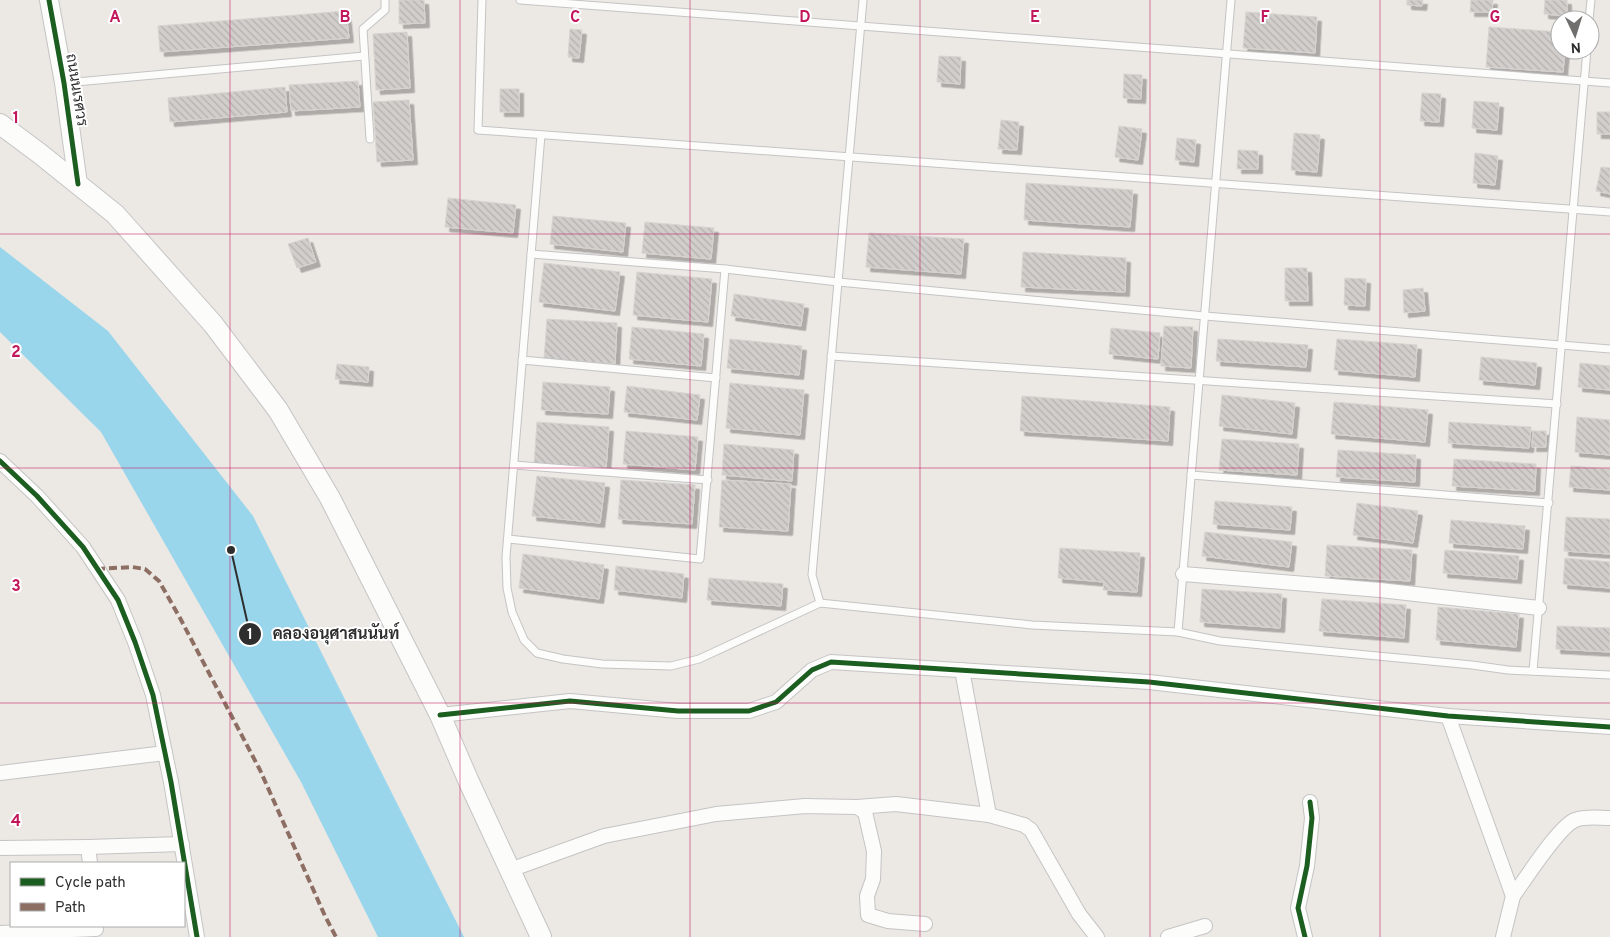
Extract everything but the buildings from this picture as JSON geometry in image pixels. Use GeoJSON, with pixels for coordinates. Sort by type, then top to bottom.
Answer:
{"type":"FeatureCollection","features":[{"type":"Feature","properties":{"kind":"main road"},"geometry":{"type":"LineString","coordinates":[[0,124],[115,214],[208,317],[278,410],[330,498],[440,715],[468,782],[541,937]]}},
{"type":"Feature","properties":{"kind":"street","name":"ถนนนเรศวร"},"geometry":{"type":"LineString","coordinates":[[49,0],[64,83],[78,184]]}},
{"type":"Feature","properties":{"kind":"street"},"geometry":{"type":"LineString","coordinates":[[0,461],[37,496],[83,547],[118,600],[135,642],[153,696],[182,844],[180,862]]}},
{"type":"Feature","properties":{"kind":"street"},"geometry":{"type":"LineString","coordinates":[[1182,574],[1380,590],[1539,608]]}},
{"type":"Feature","properties":{"kind":"street"},"geometry":{"type":"LineString","coordinates":[[440,715],[570,701],[678,711],[749,711],[776,702],[812,670],[831,662],[1149,682],[1448,716],[1610,727]]}},
{"type":"Feature","properties":{"kind":"street"},"geometry":{"type":"LineString","coordinates":[[962,670],[989,815]]}},
{"type":"Feature","properties":{"kind":"street"},"geometry":{"type":"LineString","coordinates":[[1448,716],[1513,896]]}},
{"type":"Feature","properties":{"kind":"street"},"geometry":{"type":"LineString","coordinates":[[0,774],[165,753]]}},
{"type":"Feature","properties":{"kind":"street"},"geometry":{"type":"LineString","coordinates":[[1305,937],[1298,908],[1307,866],[1312,818],[1310,802]]}},
{"type":"Feature","properties":{"kind":"street"},"geometry":{"type":"LineString","coordinates":[[510,870],[604,836],[716,814],[805,806],[857,807],[896,804],[989,815],[1024,825],[1031,830],[1079,914],[1097,937]]}},
{"type":"Feature","properties":{"kind":"street"},"geometry":{"type":"LineString","coordinates":[[857,807],[865,812],[874,851],[872,879],[867,896],[868,915],[888,921],[925,924]]}},
{"type":"Feature","properties":{"kind":"street"},"geometry":{"type":"LineString","coordinates":[[1503,937],[1513,896],[1557,836],[1574,820],[1590,817],[1610,818]]}},
{"type":"Feature","properties":{"kind":"street"},"geometry":{"type":"LineString","coordinates":[[0,848],[182,844]]}},
{"type":"Feature","properties":{"kind":"street"},"geometry":{"type":"LineString","coordinates":[[88,847],[90,862]]}},
{"type":"Feature","properties":{"kind":"street"},"geometry":{"type":"LineString","coordinates":[[185,885],[197,937]]}},
{"type":"Feature","properties":{"kind":"street"},"geometry":{"type":"LineString","coordinates":[[1168,937],[1205,926]]}},
{"type":"Feature","properties":{"kind":"street"},"geometry":{"type":"LineString","coordinates":[[0,933],[96,930]]}},
{"type":"Feature","properties":{"kind":"lane"},"geometry":{"type":"LineString","coordinates":[[370,139],[363,29],[385,10],[384,0]]}},
{"type":"Feature","properties":{"kind":"lane"},"geometry":{"type":"LineString","coordinates":[[482,0],[478,130],[1610,212]]}},
{"type":"Feature","properties":{"kind":"lane"},"geometry":{"type":"LineString","coordinates":[[520,0],[1610,83]]}},
{"type":"Feature","properties":{"kind":"lane"},"geometry":{"type":"LineString","coordinates":[[820,603],[812,575],[863,0]]}},
{"type":"Feature","properties":{"kind":"lane"},"geometry":{"type":"LineString","coordinates":[[1178,632],[1231,0]]}},
{"type":"Feature","properties":{"kind":"lane"},"geometry":{"type":"LineString","coordinates":[[64,83],[364,56]]}},
{"type":"Feature","properties":{"kind":"lane"},"geometry":{"type":"LineString","coordinates":[[1533,671],[1586,60]]}},
{"type":"Feature","properties":{"kind":"lane"},"geometry":{"type":"LineString","coordinates":[[541,135],[506,557],[507,588],[512,612],[524,640],[537,653],[563,659],[602,664],[671,666],[699,660],[820,603],[1032,625],[1178,632],[1220,641],[1533,671],[1610,675]]}},
{"type":"Feature","properties":{"kind":"lane"},"geometry":{"type":"LineString","coordinates":[[531,254],[726,269],[838,282],[1204,316],[1610,349]]}},
{"type":"Feature","properties":{"kind":"lane"},"geometry":{"type":"LineString","coordinates":[[508,539],[700,559],[726,269]]}},
{"type":"Feature","properties":{"kind":"lane"},"geometry":{"type":"LineString","coordinates":[[831,356],[1557,404]]}},
{"type":"Feature","properties":{"kind":"lane"},"geometry":{"type":"LineString","coordinates":[[522,360],[716,378]]}},
{"type":"Feature","properties":{"kind":"lane"},"geometry":{"type":"LineString","coordinates":[[514,466],[708,480]]}},
{"type":"Feature","properties":{"kind":"lane"},"geometry":{"type":"LineString","coordinates":[[1191,475],[1548,503]]}},
{"type":"Feature","properties":{"kind":"water"},"geometry":{"type":"Polygon","coordinates":[[[0,247],[108,331],[253,516],[464,937],[378,937],[301,782],[101,432],[0,332],[0,247]]]}},
{"type":"Feature","properties":{"kind":"marked path"},"geometry":{"type":"LineString","coordinates":[[97,569],[132,567],[145,569],[159,581],[260,770],[336,937]]}},
{"type":"Feature","properties":{"kind":"cycle path"},"geometry":{"type":"LineString","coordinates":[[49,0],[64,83],[78,184]]}},
{"type":"Feature","properties":{"kind":"cycle path"},"geometry":{"type":"LineString","coordinates":[[0,461],[37,496],[83,547],[118,600],[153,695],[171,782],[184,862]]}},
{"type":"Feature","properties":{"kind":"cycle path"},"geometry":{"type":"LineString","coordinates":[[440,715],[570,701],[678,711],[749,711],[776,702],[812,670],[831,662],[1149,682],[1448,716],[1610,727]]}},
{"type":"Feature","properties":{"kind":"cycle path"},"geometry":{"type":"LineString","coordinates":[[1305,937],[1298,908],[1307,866],[1312,818],[1310,802]]}},
{"type":"Feature","properties":{"kind":"cycle path"},"geometry":{"type":"LineString","coordinates":[[185,865],[197,937]]}},
{"type":"Feature","properties":{"kind":"place","name":"คลองอนุศาสนนันท์"},"geometry":{"type":"Point","coordinates":[231,550]}}]}
